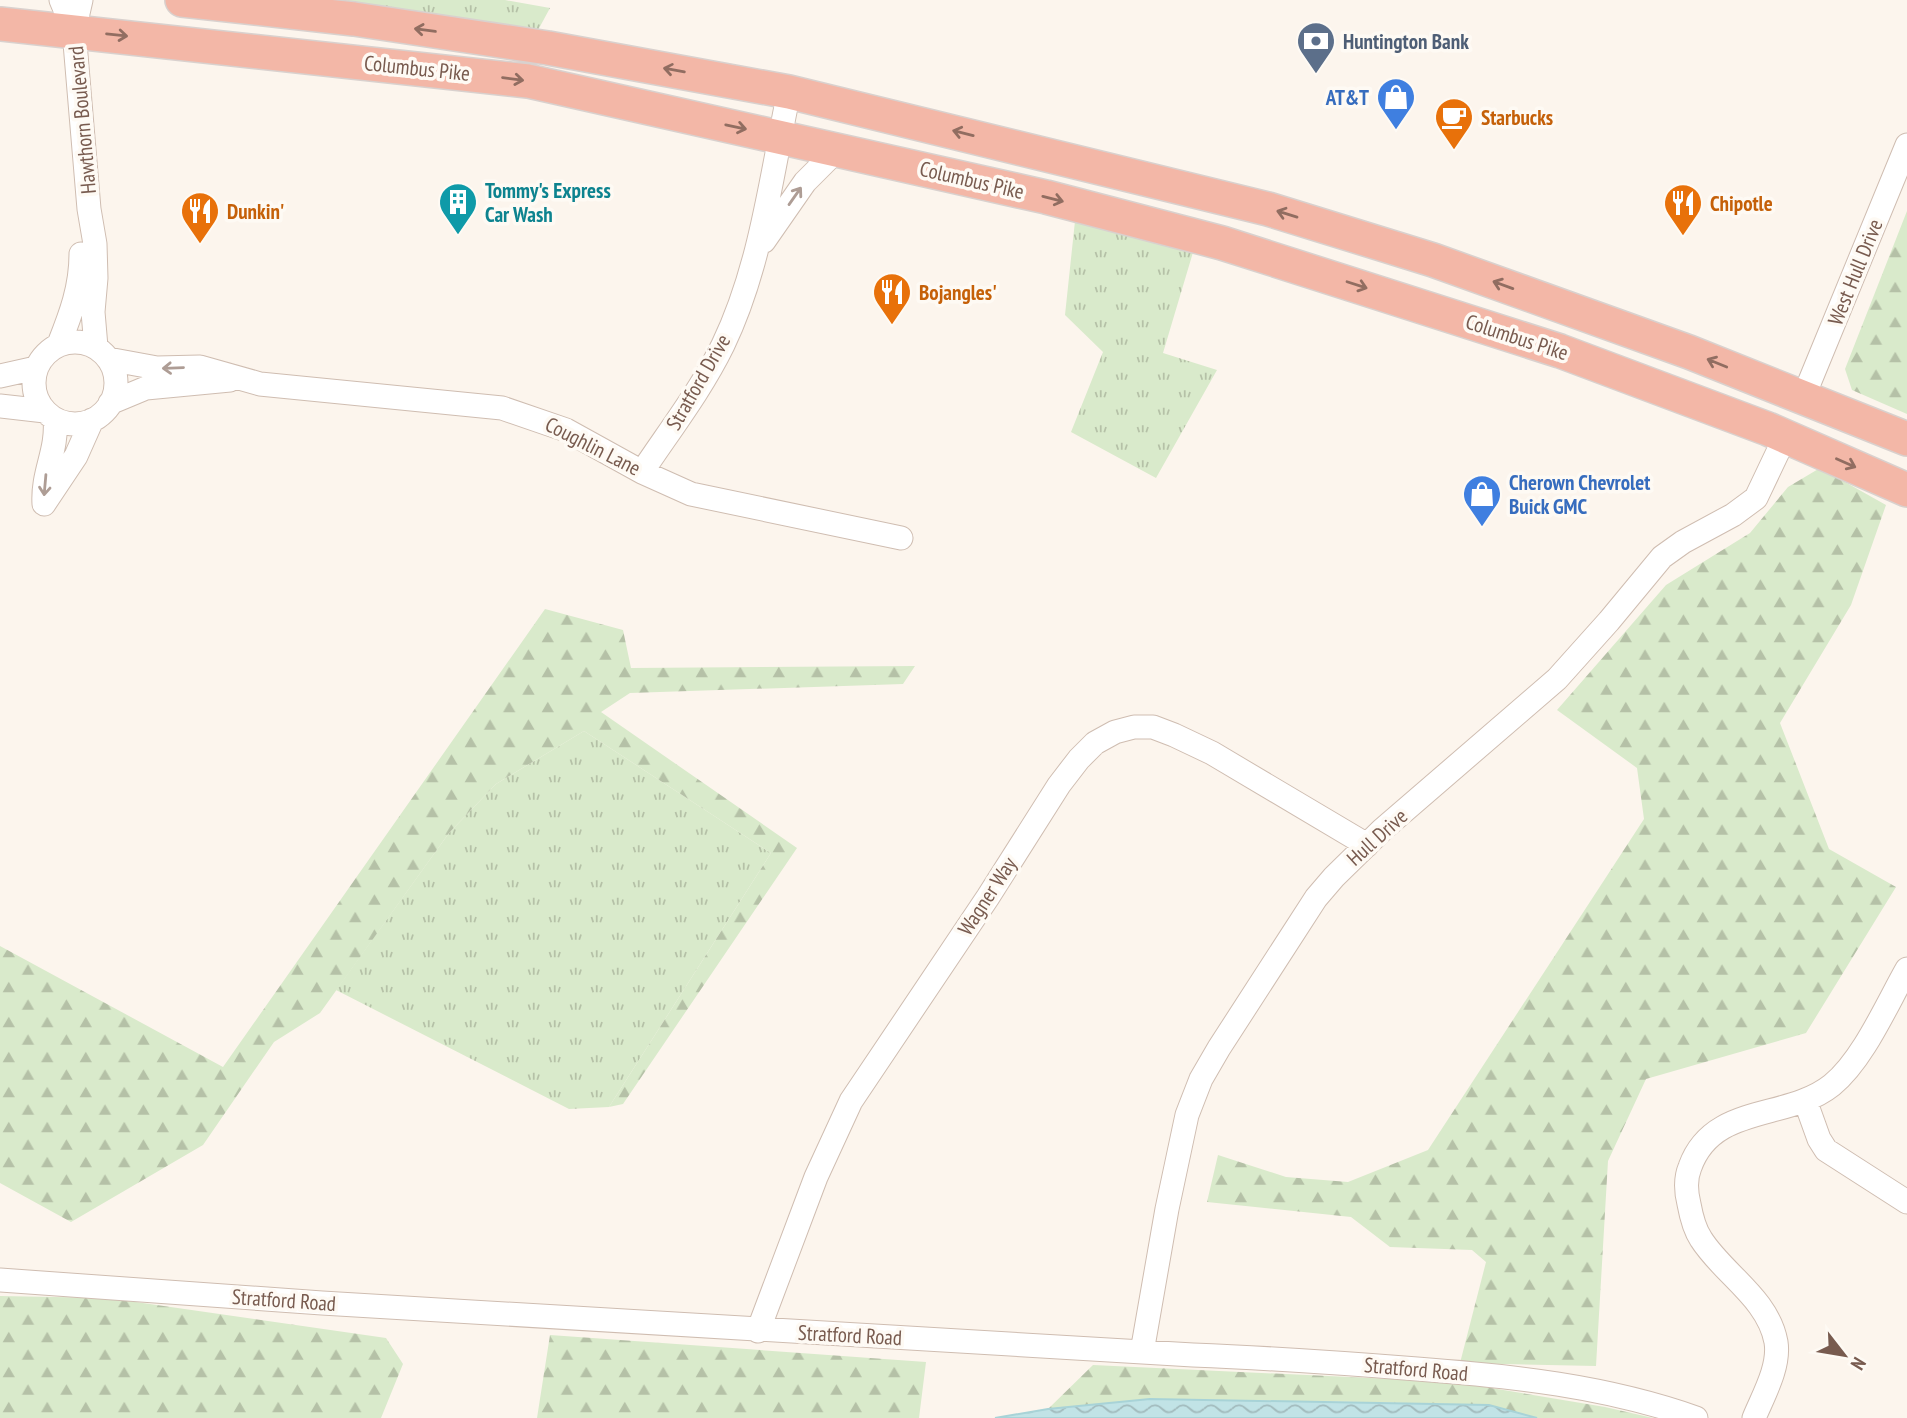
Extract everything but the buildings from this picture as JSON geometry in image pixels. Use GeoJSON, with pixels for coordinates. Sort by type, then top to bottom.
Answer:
{"type":"FeatureCollection","features":[{"type":"Feature","properties":{"kind":"highway","name":"Columbus Pike"},"geometry":{"type":"LineString","coordinates":[[182,0],[354,19],[548,48],[789,92],[1268,209],[1433,260],[1689,352],[1907,439]]}},
{"type":"Feature","properties":{"kind":"highway","name":"Columbus Pike"},"geometry":{"type":"LineString","coordinates":[[0,24],[77,16],[528,81],[1046,197],[1222,243],[1560,351],[1785,437],[1907,490]]}},
{"type":"Feature","properties":{"kind":"highway"},"geometry":{"type":"LineString","coordinates":[[1560,351],[1576,344],[1586,344],[1766,405],[1785,405],[1803,398]]}},
{"type":"Feature","properties":{"kind":"highway"},"geometry":{"type":"LineString","coordinates":[[1785,437],[1805,429],[1821,430],[1907,460]]}},
{"type":"Feature","properties":{"kind":"street","name":"Hawthorn Boulevard"},"geometry":{"type":"LineString","coordinates":[[61,0],[77,16],[89,209],[95,244],[93,312],[102,353]]}},
{"type":"Feature","properties":{"kind":"street","name":"Stratford Drive"},"geometry":{"type":"LineString","coordinates":[[642,472],[698,389],[723,344],[758,249],[789,92]]}},
{"type":"Feature","properties":{"kind":"street","name":"West Hull Drive"},"geometry":{"type":"LineString","coordinates":[[1803,398],[1907,145]]}},
{"type":"Feature","properties":{"kind":"street","name":"Stratford Drive"},"geometry":{"type":"LineString","coordinates":[[758,249],[805,182],[838,149]]}},
{"type":"Feature","properties":{"kind":"street","name":"Hawthorn Boulevard"},"geometry":{"type":"LineString","coordinates":[[59,344],[77,296],[81,277],[81,241],[89,209]]}},
{"type":"Feature","properties":{"kind":"street"},"geometry":{"type":"LineString","coordinates":[[0,406],[50,415],[67,423],[79,424],[102,413],[110,403],[116,381],[102,353],[84,342],[59,344],[41,358],[34,377],[36,396],[50,415],[57,439],[43,486],[44,504],[76,456],[92,420]]}},
{"type":"Feature","properties":{"kind":"street","name":"Coughlin Lane"},"geometry":{"type":"LineString","coordinates":[[102,353],[157,369],[200,367],[260,384],[502,408],[566,430],[642,472],[691,494],[901,538]]}},
{"type":"Feature","properties":{"kind":"street"},"geometry":{"type":"LineString","coordinates":[[0,376],[36,368]]}},
{"type":"Feature","properties":{"kind":"street","name":"Coughlin Lane"},"geometry":{"type":"LineString","coordinates":[[110,403],[146,388],[237,379]]}},
{"type":"Feature","properties":{"kind":"street","name":"Hull Drive"},"geometry":{"type":"LineString","coordinates":[[1142,1352],[1181,1137],[1201,1079],[1316,898],[1367,845],[1557,678],[1662,557],[1756,498],[1785,437]]}},
{"type":"Feature","properties":{"kind":"street","name":"Wagner Way"},"geometry":{"type":"LineString","coordinates":[[758,1331],[816,1177],[851,1101],[988,897],[1059,785],[1095,743],[1115,732],[1134,727],[1153,727],[1174,734],[1212,753],[1367,845]]}},
{"type":"Feature","properties":{"kind":"street"},"geometry":{"type":"LineString","coordinates":[[1754,1418],[1773,1369],[1776,1343],[1758,1303],[1700,1238],[1690,1211],[1686,1182],[1690,1167],[1707,1138],[1731,1122],[1805,1100],[1831,1086],[1846,1072],[1907,969]]}},
{"type":"Feature","properties":{"kind":"street"},"geometry":{"type":"LineString","coordinates":[[1805,1100],[1819,1139],[1826,1150],[1907,1202]]}},
{"type":"Feature","properties":{"kind":"street","name":"Stratford Road"},"geometry":{"type":"LineString","coordinates":[[0,1280],[758,1331],[1302,1359],[1502,1376],[1609,1393],[1696,1418]]}},
{"type":"Feature","properties":{"kind":"green space"},"geometry":{"type":"Polygon","coordinates":[[[345,0],[505,0],[550,8],[537,32],[368,7],[345,0]]]}},
{"type":"Feature","properties":{"kind":"green space"},"geometry":{"type":"Polygon","coordinates":[[[1907,211],[1907,414],[1852,390],[1845,369],[1907,211]]]}},
{"type":"Feature","properties":{"kind":"green space"},"geometry":{"type":"Polygon","coordinates":[[[1075,221],[1194,249],[1163,353],[1217,370],[1156,478],[1071,432],[1103,352],[1065,315],[1075,221]]]}},
{"type":"Feature","properties":{"kind":"green space"},"geometry":{"type":"Polygon","coordinates":[[[1820,468],[1886,505],[1851,605],[1780,723],[1829,849],[1896,887],[1806,1033],[1646,1079],[1608,1161],[1596,1366],[1460,1363],[1486,1262],[1472,1250],[1390,1247],[1351,1217],[1207,1202],[1218,1155],[1286,1177],[1348,1182],[1428,1150],[1644,819],[1637,768],[1557,710],[1666,585],[1750,533],[1788,487],[1820,468]]]}},
{"type":"Feature","properties":{"kind":"green space"},"geometry":{"type":"Polygon","coordinates":[[[545,609],[623,630],[631,668],[915,666],[903,684],[630,693],[601,712],[797,848],[623,1104],[609,1107],[771,853],[584,731],[496,784],[449,833],[320,1013],[274,1042],[203,1145],[71,1222],[0,1183],[0,946],[223,1067],[545,609]]]}},
{"type":"Feature","properties":{"kind":"green space"},"geometry":{"type":"Polygon","coordinates":[[[584,731],[771,853],[609,1107],[569,1109],[336,990],[449,833],[496,784],[584,731]]]}},
{"type":"Feature","properties":{"kind":"green space"},"geometry":{"type":"Polygon","coordinates":[[[0,1296],[108,1298],[386,1338],[403,1364],[381,1418],[0,1418],[0,1296]]]}},
{"type":"Feature","properties":{"kind":"green space"},"geometry":{"type":"Polygon","coordinates":[[[550,1335],[926,1362],[919,1418],[537,1418],[550,1335]]]}},
{"type":"Feature","properties":{"kind":"green space"},"geometry":{"type":"Polygon","coordinates":[[[1093,1365],[1455,1382],[1605,1407],[1653,1418],[1537,1418],[1489,1405],[1364,1402],[1150,1399],[1048,1409],[1093,1365]]]}},
{"type":"Feature","properties":{"kind":"water"},"geometry":{"type":"Polygon","coordinates":[[[1150,1399],[1489,1405],[1537,1418],[995,1418],[1048,1409],[1150,1399]]]}},
{"type":"Feature","properties":{"kind":"place","name":"Huntington Bank"},"geometry":{"type":"Point","coordinates":[1316,75]}},
{"type":"Feature","properties":{"kind":"place","name":"AT&T"},"geometry":{"type":"Point","coordinates":[1396,131]}},
{"type":"Feature","properties":{"kind":"place","name":"Starbucks"},"geometry":{"type":"Point","coordinates":[1454,151]}},
{"type":"Feature","properties":{"kind":"place","name":"Tommy's Express Car Wash"},"geometry":{"type":"Point","coordinates":[458,236]}},
{"type":"Feature","properties":{"kind":"place","name":"Chipotle"},"geometry":{"type":"Point","coordinates":[1683,237]}},
{"type":"Feature","properties":{"kind":"place","name":"Dunkin'"},"geometry":{"type":"Point","coordinates":[200,245]}},
{"type":"Feature","properties":{"kind":"place","name":"Bojangles'"},"geometry":{"type":"Point","coordinates":[892,326]}},
{"type":"Feature","properties":{"kind":"place","name":"Cherown Chevrolet Buick GMC"},"geometry":{"type":"Point","coordinates":[1482,528]}}]}
